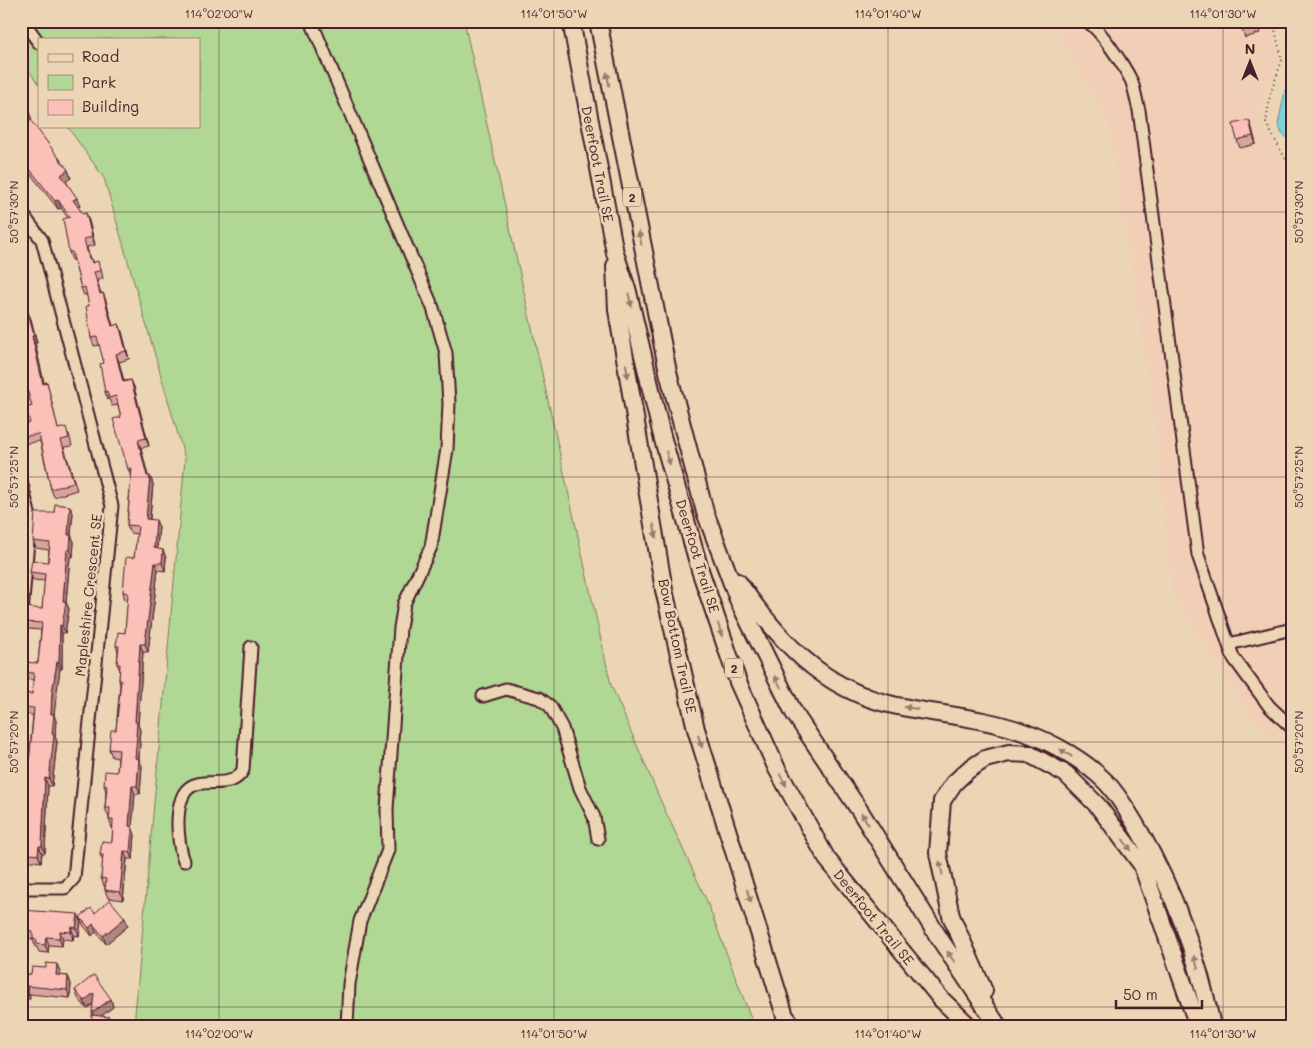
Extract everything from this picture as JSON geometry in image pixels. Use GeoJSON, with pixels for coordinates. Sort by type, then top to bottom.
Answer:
{"type":"FeatureCollection","features":[{"type":"Feature","properties":{"kind":"highway","name":"Deerfoot Trail SE"},"geometry":{"type":"LineString","coordinates":[[571,21],[615,254],[628,292],[662,436],[700,570],[738,682],[777,768],[826,858],[941,999],[969,1026]]}},
{"type":"Feature","properties":{"kind":"highway","name":"Deerfoot Trail SE"},"geometry":{"type":"LineString","coordinates":[[598,21],[668,372],[705,512],[725,563],[755,636],[794,713],[860,811],[940,942],[998,1026]]}},
{"type":"Feature","properties":{"kind":"highway","name":"Bow Bottom Trail SE"},"geometry":{"type":"LineString","coordinates":[[615,254],[616,310],[664,590],[696,729],[788,1023]]}},
{"type":"Feature","properties":{"kind":"highway"},"geometry":{"type":"LineString","coordinates":[[725,563],[782,640],[828,679],[859,694],[892,705],[986,721],[1027,733],[1078,759],[1105,782],[1125,807],[1176,901],[1197,963],[1212,1026]]}},
{"type":"Feature","properties":{"kind":"highway"},"geometry":{"type":"LineString","coordinates":[[998,1026],[951,916],[938,853],[938,827],[942,801],[954,783],[968,770],[985,759],[1009,753],[1029,754],[1066,774],[1098,806],[1142,865],[1198,1026]]}},
{"type":"Feature","properties":{"kind":"street"},"geometry":{"type":"LineString","coordinates":[[23,21],[38,42]]}},
{"type":"Feature","properties":{"kind":"street"},"geometry":{"type":"LineString","coordinates":[[311,21],[433,308],[446,353],[449,403],[447,449],[431,547],[404,604],[400,628],[387,809],[388,850],[360,921],[349,984],[347,1026]]}},
{"type":"Feature","properties":{"kind":"street"},"geometry":{"type":"LineString","coordinates":[[1086,21],[1092,24],[1131,80],[1139,110],[1198,555],[1233,657],[1269,706],[1292,728]]}},
{"type":"Feature","properties":{"kind":"street","name":"Mapleshire Crescent SE"},"geometry":{"type":"LineString","coordinates":[[21,212],[42,240],[112,506],[74,878],[65,888],[21,888]]}},
{"type":"Feature","properties":{"kind":"street"},"geometry":{"type":"LineString","coordinates":[[21,482],[30,518],[21,625]]}},
{"type":"Feature","properties":{"kind":"street"},"geometry":{"type":"LineString","coordinates":[[1229,644],[1292,629]]}},
{"type":"Feature","properties":{"kind":"street"},"geometry":{"type":"LineString","coordinates":[[184,861],[178,845],[177,828],[186,790],[196,784],[232,781],[239,777],[243,770],[252,647]]}},
{"type":"Feature","properties":{"kind":"street"},"geometry":{"type":"LineString","coordinates":[[484,696],[506,689],[539,698],[550,706],[562,728],[580,788],[594,817],[598,840]]}},
{"type":"Feature","properties":{"kind":"path"},"geometry":{"type":"LineString","coordinates":[[1273,21],[1282,60],[1268,104],[1266,123],[1292,171]]}},
{"type":"Feature","properties":{"kind":"shaded area"},"geometry":{"type":"Polygon","coordinates":[[[1029,21],[1269,21],[1279,57],[1262,103],[1261,119],[1266,134],[1279,153],[1292,182],[1292,756],[1246,713],[1172,594],[1152,403],[1107,117],[1058,35],[1029,21]]]}},
{"type":"Feature","properties":{"kind":"green space"},"geometry":{"type":"Polygon","coordinates":[[[21,21],[464,21],[611,685],[663,806],[706,899],[754,1026],[134,1026],[185,459],[104,178],[68,128],[200,128],[200,38],[38,38],[38,84],[21,60],[21,21]]]}},
{"type":"Feature","properties":{"kind":"water"},"geometry":{"type":"Polygon","coordinates":[[[1292,85],[1292,142],[1282,134],[1278,124],[1285,91],[1292,85]]]}},
{"type":"Feature","properties":{"kind":"building"},"geometry":{"type":"Polygon","coordinates":[[[1239,21],[1256,21],[1257,25],[1242,30],[1239,21]]]}},
{"type":"Feature","properties":{"kind":"building"},"geometry":{"type":"Polygon","coordinates":[[[21,101],[29,112],[26,114],[68,170],[61,175],[77,198],[73,200],[83,214],[86,213],[92,237],[84,239],[89,259],[91,259],[92,263],[98,261],[100,271],[94,272],[100,294],[103,293],[112,326],[119,324],[126,351],[116,354],[123,382],[131,380],[146,438],[138,440],[147,476],[150,476],[146,519],[156,520],[154,548],[163,550],[162,563],[155,563],[145,644],[140,644],[135,722],[137,722],[137,736],[135,758],[139,759],[137,786],[132,786],[129,826],[132,827],[130,852],[124,851],[120,892],[105,890],[106,879],[101,878],[103,855],[100,855],[102,841],[112,842],[113,820],[109,820],[110,808],[105,808],[107,786],[104,785],[105,771],[117,772],[119,750],[109,749],[111,730],[116,730],[121,680],[119,680],[120,664],[117,664],[119,646],[116,646],[118,632],[125,633],[128,593],[123,592],[126,557],[134,558],[138,526],[127,525],[132,468],[128,469],[113,419],[121,417],[116,396],[109,398],[107,391],[105,392],[100,364],[104,363],[97,337],[91,338],[86,306],[89,306],[85,287],[81,288],[72,252],[69,252],[63,219],[70,217],[58,200],[55,201],[21,158],[21,101]]]}},
{"type":"Feature","properties":{"kind":"building"},"geometry":{"type":"Polygon","coordinates":[[[1249,120],[1253,136],[1237,140],[1233,124],[1249,120]]]}},
{"type":"Feature","properties":{"kind":"building"},"geometry":{"type":"Polygon","coordinates":[[[21,302],[24,313],[28,312],[43,384],[47,382],[58,429],[66,427],[69,438],[61,440],[74,483],[51,489],[39,434],[21,437],[21,425],[30,423],[26,408],[32,406],[26,386],[21,387],[21,302]]]}},
{"type":"Feature","properties":{"kind":"building"},"geometry":{"type":"Polygon","coordinates":[[[55,504],[70,506],[68,535],[71,535],[70,550],[67,550],[63,601],[66,602],[62,626],[60,625],[59,662],[57,662],[52,693],[51,714],[54,714],[52,734],[54,735],[49,779],[45,778],[42,846],[39,846],[38,855],[21,853],[21,829],[25,829],[27,808],[21,808],[21,796],[26,796],[34,708],[21,707],[21,693],[32,694],[34,673],[21,672],[21,668],[22,662],[38,663],[42,623],[25,622],[27,607],[42,609],[45,574],[30,572],[32,560],[48,562],[50,543],[33,541],[35,513],[54,513],[55,504]]]}},
{"type":"Feature","properties":{"kind":"building"},"geometry":{"type":"Polygon","coordinates":[[[110,900],[125,918],[103,936],[93,924],[89,928],[80,917],[91,908],[95,913],[110,900]]]}},
{"type":"Feature","properties":{"kind":"building"},"geometry":{"type":"Polygon","coordinates":[[[21,910],[78,914],[76,928],[71,927],[71,932],[60,931],[59,938],[46,937],[45,945],[36,944],[37,940],[33,939],[33,932],[21,930],[21,910]]]}},
{"type":"Feature","properties":{"kind":"building"},"geometry":{"type":"Polygon","coordinates":[[[46,963],[57,964],[56,975],[68,976],[67,990],[27,986],[27,992],[21,992],[21,975],[31,974],[32,967],[46,968],[46,963]]]}},
{"type":"Feature","properties":{"kind":"building"},"geometry":{"type":"Polygon","coordinates":[[[94,975],[111,999],[92,1013],[94,993],[84,1001],[75,990],[94,975]]]}},
{"type":"Feature","properties":{"kind":"building"},"geometry":{"type":"Polygon","coordinates":[[[92,1015],[109,1017],[108,1026],[91,1026],[92,1015]]]}}]}
